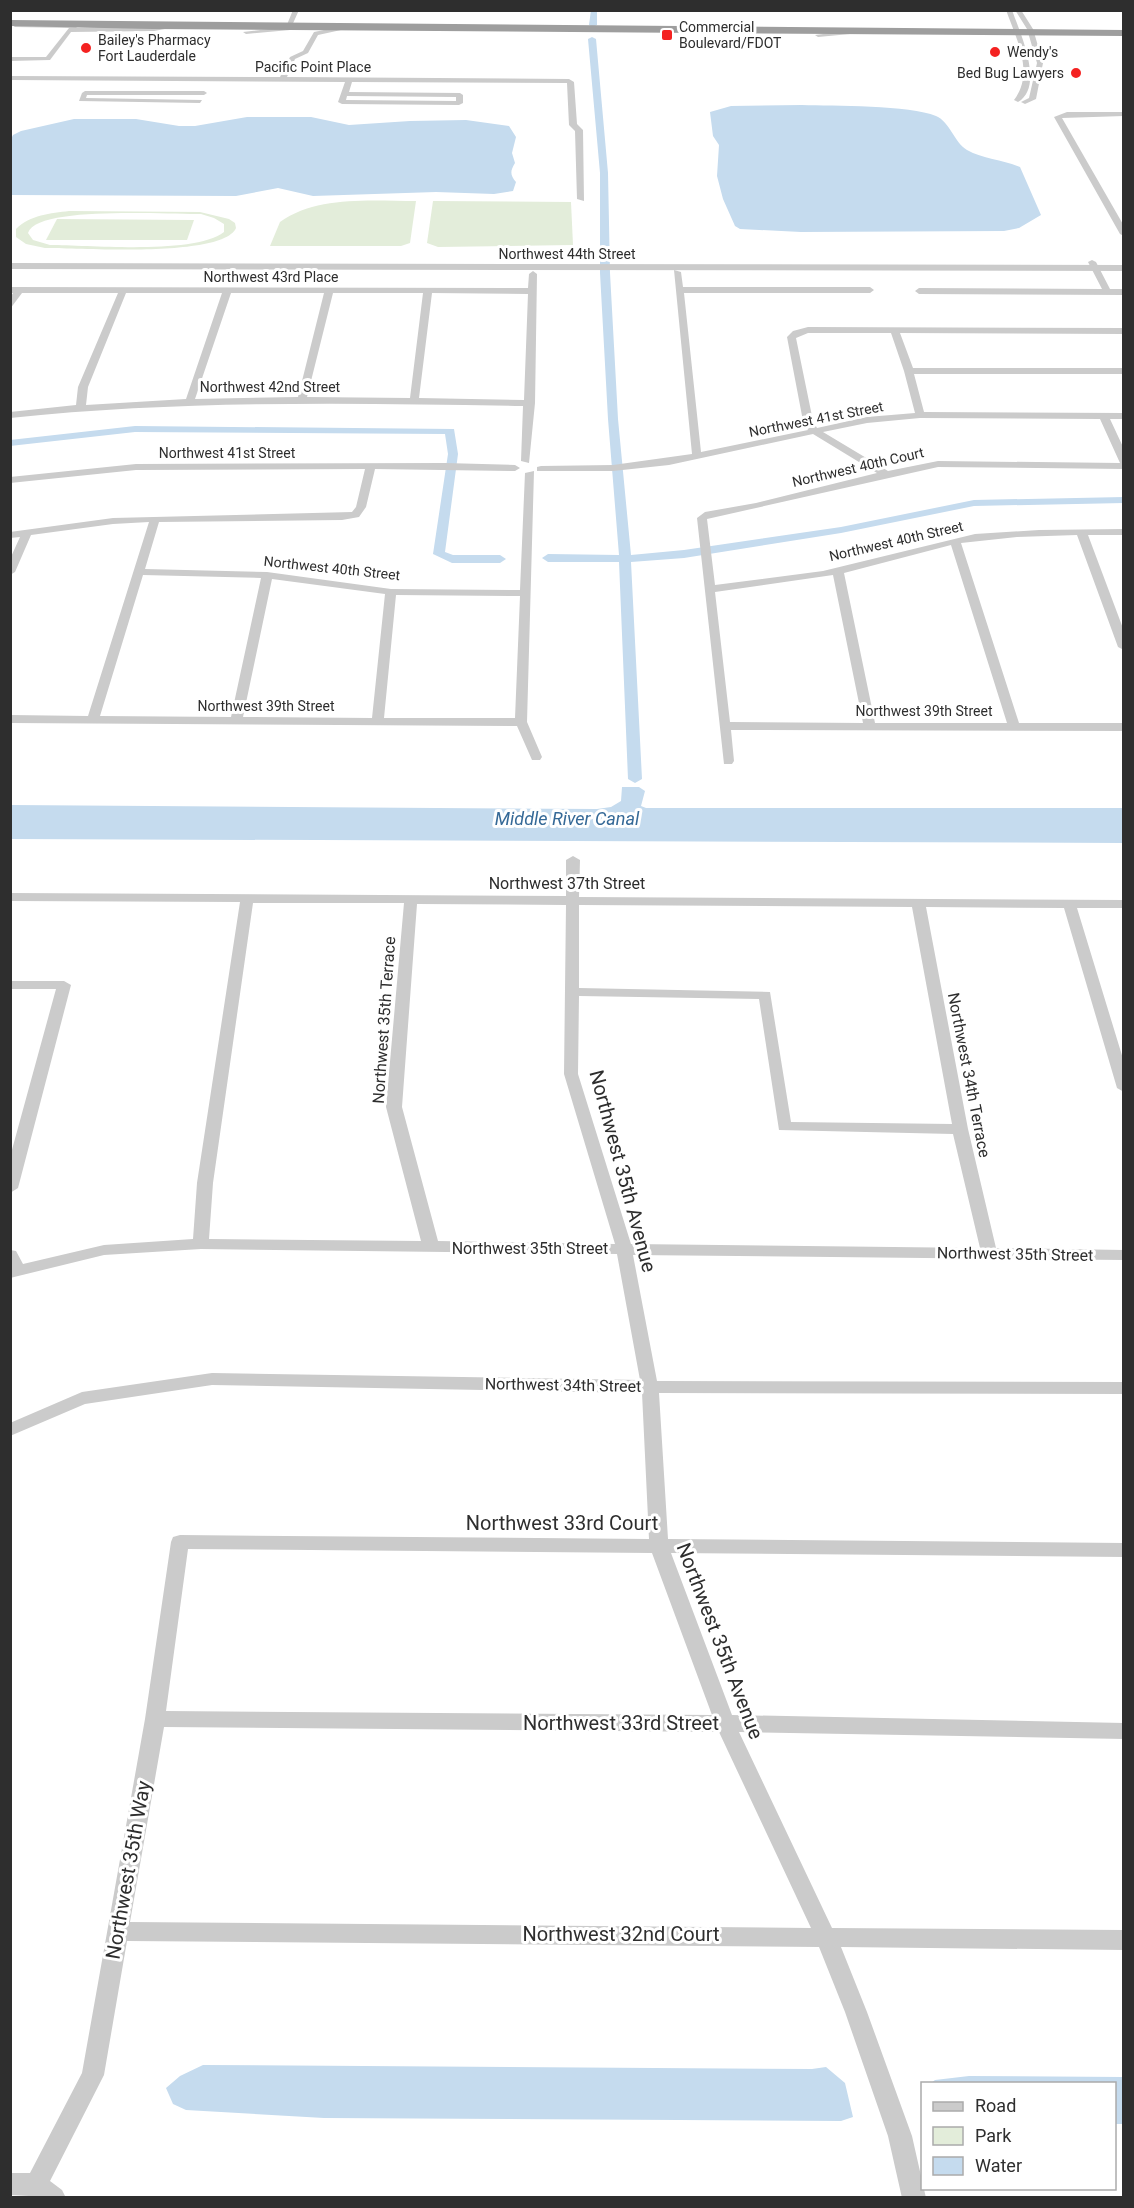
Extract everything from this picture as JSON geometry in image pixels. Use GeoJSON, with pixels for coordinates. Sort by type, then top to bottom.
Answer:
{"type":"FeatureCollection","features":[{"type":"Feature","properties":{"kind":"highway"},"geometry":{"type":"LineString","coordinates":[[10,26],[69,30],[316,33],[697,35],[916,31],[1018,34]]}},
{"type":"Feature","properties":{"kind":"highway"},"geometry":{"type":"LineString","coordinates":[[10,26],[818,33],[1124,33]]}},
{"type":"Feature","properties":{"kind":"highway"},"geometry":{"type":"LineString","coordinates":[[1031,34],[1124,38]]}},
{"type":"Feature","properties":{"kind":"street"},"geometry":{"type":"LineString","coordinates":[[246,32],[291,27],[296,10]]}},
{"type":"Feature","properties":{"kind":"street"},"geometry":{"type":"LineString","coordinates":[[1009,10],[1028,63],[1019,99],[1032,99],[1040,63],[1031,34],[1018,10]]}},
{"type":"Feature","properties":{"kind":"street"},"geometry":{"type":"LineString","coordinates":[[10,59],[48,59],[69,30],[168,27]]}},
{"type":"Feature","properties":{"kind":"street"},"geometry":{"type":"LineString","coordinates":[[283,79],[292,58],[306,52],[316,33],[325,30],[366,28]]}},
{"type":"Feature","properties":{"kind":"street","name":"Pacific Point Place"},"geometry":{"type":"LineString","coordinates":[[10,78],[568,81],[572,83],[573,125],[579,130],[581,199]]}},
{"type":"Feature","properties":{"kind":"street"},"geometry":{"type":"LineString","coordinates":[[204,93],[85,93],[81,100],[199,105],[211,79]]}},
{"type":"Feature","properties":{"kind":"street"},"geometry":{"type":"LineString","coordinates":[[344,94],[460,95],[459,104],[342,102],[344,94],[349,80]]}},
{"type":"Feature","properties":{"kind":"street"},"geometry":{"type":"LineString","coordinates":[[1124,114],[1067,114],[1058,117],[1124,234]]}},
{"type":"Feature","properties":{"kind":"street","name":"Northwest 44th Street"},"geometry":{"type":"LineString","coordinates":[[10,260],[582,264]]}},
{"type":"Feature","properties":{"kind":"street","name":"Northwest 44th Street"},"geometry":{"type":"LineString","coordinates":[[10,266],[629,264],[681,267],[1094,265],[1124,262]]}},
{"type":"Feature","properties":{"kind":"street"},"geometry":{"type":"LineString","coordinates":[[1094,265],[1107,291]]}},
{"type":"Feature","properties":{"kind":"street","name":"Northwest 44th Street"},"geometry":{"type":"LineString","coordinates":[[1094,265],[1124,268]]}},
{"type":"Feature","properties":{"kind":"street"},"geometry":{"type":"LineString","coordinates":[[681,267],[681,291],[697,456]]}},
{"type":"Feature","properties":{"kind":"street"},"geometry":{"type":"LineString","coordinates":[[533,274],[521,722],[536,757]]}},
{"type":"Feature","properties":{"kind":"street"},"geometry":{"type":"LineString","coordinates":[[10,307],[15,290]]}},
{"type":"Feature","properties":{"kind":"street","name":"Northwest 43rd Place"},"geometry":{"type":"LineString","coordinates":[[15,290],[532,291]]}},
{"type":"Feature","properties":{"kind":"street"},"geometry":{"type":"LineString","coordinates":[[81,406],[83,387],[123,290]]}},
{"type":"Feature","properties":{"kind":"street"},"geometry":{"type":"LineString","coordinates":[[681,291],[870,290]]}},
{"type":"Feature","properties":{"kind":"street"},"geometry":{"type":"LineString","coordinates":[[190,400],[227,291]]}},
{"type":"Feature","properties":{"kind":"street"},"geometry":{"type":"LineString","coordinates":[[302,400],[329,291]]}},
{"type":"Feature","properties":{"kind":"street"},"geometry":{"type":"LineString","coordinates":[[414,401],[428,291]]}},
{"type":"Feature","properties":{"kind":"street"},"geometry":{"type":"LineString","coordinates":[[919,291],[1124,291]]}},
{"type":"Feature","properties":{"kind":"street"},"geometry":{"type":"LineString","coordinates":[[886,474],[814,431],[808,421],[791,337],[796,333],[808,330],[1124,331]]}},
{"type":"Feature","properties":{"kind":"street"},"geometry":{"type":"LineString","coordinates":[[895,331],[909,370],[920,415]]}},
{"type":"Feature","properties":{"kind":"street"},"geometry":{"type":"LineString","coordinates":[[909,370],[1124,371]]}},
{"type":"Feature","properties":{"kind":"street","name":"Northwest 42nd Street"},"geometry":{"type":"LineString","coordinates":[[10,415],[81,406],[190,400],[530,403]]}},
{"type":"Feature","properties":{"kind":"street","name":"Northwest 41st Street"},"geometry":{"type":"LineString","coordinates":[[10,480],[136,466],[582,466],[613,468],[669,462],[867,420],[920,415],[1124,416]]}},
{"type":"Feature","properties":{"kind":"street"},"geometry":{"type":"LineString","coordinates":[[1104,416],[1124,463]]}},
{"type":"Feature","properties":{"kind":"street","name":"Northwest 40th Court"},"geometry":{"type":"LineString","coordinates":[[711,589],[702,518],[710,514],[756,506],[886,474],[938,464],[1124,463]]}},
{"type":"Feature","properties":{"kind":"street"},"geometry":{"type":"LineString","coordinates":[[10,535],[113,521],[342,518],[356,515],[361,507],[371,466]]}},
{"type":"Feature","properties":{"kind":"street"},"geometry":{"type":"LineString","coordinates":[[93,720],[155,519]]}},
{"type":"Feature","properties":{"kind":"street"},"geometry":{"type":"LineString","coordinates":[[10,572],[27,532]]}},
{"type":"Feature","properties":{"kind":"street","name":"Northwest 40th Street"},"geometry":{"type":"LineString","coordinates":[[711,589],[838,571],[955,541],[1038,532],[1124,532]]}},
{"type":"Feature","properties":{"kind":"street"},"geometry":{"type":"LineString","coordinates":[[1081,532],[1124,648]]}},
{"type":"Feature","properties":{"kind":"street"},"geometry":{"type":"LineString","coordinates":[[955,541],[1014,726]]}},
{"type":"Feature","properties":{"kind":"street"},"geometry":{"type":"LineString","coordinates":[[838,571],[870,726]]}},
{"type":"Feature","properties":{"kind":"street","name":"Northwest 40th Street"},"geometry":{"type":"LineString","coordinates":[[137,572],[267,575],[391,592],[524,592]]}},
{"type":"Feature","properties":{"kind":"street"},"geometry":{"type":"LineString","coordinates":[[236,721],[267,575]]}},
{"type":"Feature","properties":{"kind":"street"},"geometry":{"type":"LineString","coordinates":[[711,589],[728,761]]}},
{"type":"Feature","properties":{"kind":"street"},"geometry":{"type":"LineString","coordinates":[[378,722],[391,592]]}},
{"type":"Feature","properties":{"kind":"street","name":"Northwest 39th Street"},"geometry":{"type":"LineString","coordinates":[[10,720],[521,722]]}},
{"type":"Feature","properties":{"kind":"street","name":"Northwest 39th Street"},"geometry":{"type":"LineString","coordinates":[[725,726],[1124,727]]}},
{"type":"Feature","properties":{"kind":"street","name":"Northwest 35th Avenue"},"geometry":{"type":"LineString","coordinates":[[573,860],[571,1074],[624,1248],[650,1387],[659,1546],[725,1724],[825,1935],[856,2012],[893,2115],[914,2198]]}},
{"type":"Feature","properties":{"kind":"street","name":"Northwest 37th Street"},"geometry":{"type":"LineString","coordinates":[[10,897],[1124,904]]}},
{"type":"Feature","properties":{"kind":"street"},"geometry":{"type":"LineString","coordinates":[[201,1244],[205,1183],[247,897]]}},
{"type":"Feature","properties":{"kind":"street","name":"Northwest 35th Terrace"},"geometry":{"type":"LineString","coordinates":[[411,898],[394,1107],[431,1247]]}},
{"type":"Feature","properties":{"kind":"street","name":"Northwest 34th Terrace"},"geometry":{"type":"LineString","coordinates":[[918,902],[960,1129],[988,1254]]}},
{"type":"Feature","properties":{"kind":"street"},"geometry":{"type":"LineString","coordinates":[[1069,903],[1124,1088]]}},
{"type":"Feature","properties":{"kind":"street"},"geometry":{"type":"LineString","coordinates":[[10,985],[64,985],[10,1188]]}},
{"type":"Feature","properties":{"kind":"street"},"geometry":{"type":"LineString","coordinates":[[572,992],[765,995],[784,1127],[960,1129]]}},
{"type":"Feature","properties":{"kind":"street","name":"Northwest 35th Street"},"geometry":{"type":"LineString","coordinates":[[13,1266],[104,1250],[201,1244],[1124,1254]]}},
{"type":"Feature","properties":{"kind":"street","name":"Northwest 34th Street"},"geometry":{"type":"LineString","coordinates":[[10,1430],[82,1398],[212,1379],[650,1387],[1124,1388]]}},
{"type":"Feature","properties":{"kind":"street","name":"Northwest 33rd Court"},"geometry":{"type":"LineString","coordinates":[[180,1542],[1124,1550]]}},
{"type":"Feature","properties":{"kind":"street","name":"Northwest 35th Way"},"geometry":{"type":"LineString","coordinates":[[45,2191],[93,2075],[155,1719],[180,1542]]}},
{"type":"Feature","properties":{"kind":"street","name":"Northwest 33rd Street"},"geometry":{"type":"LineString","coordinates":[[155,1719],[725,1724],[1124,1731]]}},
{"type":"Feature","properties":{"kind":"street","name":"Northwest 32nd Court"},"geometry":{"type":"LineString","coordinates":[[118,1931],[825,1935],[1124,1940]]}},
{"type":"Feature","properties":{"kind":"street"},"geometry":{"type":"LineString","coordinates":[[10,2184],[45,2191]]}},
{"type":"Feature","properties":{"kind":"green space"},"geometry":{"type":"Polygon","coordinates":[[[346,201],[416,201],[410,243],[401,246],[270,246],[280,222],[311,207],[346,201]]]}},
{"type":"Feature","properties":{"kind":"green space"},"geometry":{"type":"Polygon","coordinates":[[[433,201],[571,202],[573,245],[438,247],[427,243],[433,201]]]}},
{"type":"Feature","properties":{"kind":"green space"},"geometry":{"type":"Polygon","coordinates":[[[69,211],[200,212],[229,219],[235,223],[236,228],[225,237],[205,244],[179,248],[117,250],[45,248],[26,244],[16,237],[16,229],[28,221],[69,211]],[[201,214],[79,215],[55,218],[37,224],[28,233],[33,240],[50,245],[167,246],[190,244],[210,239],[224,232],[224,224],[201,214]]]}},
{"type":"Feature","properties":{"kind":"green space"},"geometry":{"type":"Polygon","coordinates":[[[57,219],[194,220],[187,240],[46,240],[57,219]]]}},
{"type":"Feature","properties":{"kind":"water"},"geometry":{"type":"Polygon","coordinates":[[[802,105],[890,108],[924,112],[936,116],[945,123],[967,150],[1020,167],[1041,215],[1019,228],[1004,231],[801,232],[740,229],[735,226],[723,199],[717,176],[719,145],[713,136],[710,112],[731,106],[802,105]]]}},
{"type":"Feature","properties":{"kind":"water"},"geometry":{"type":"Polygon","coordinates":[[[247,117],[311,117],[349,125],[466,120],[509,126],[516,137],[512,153],[515,163],[511,173],[516,182],[513,191],[494,194],[436,192],[313,196],[278,188],[236,196],[11,195],[11,139],[13,135],[21,131],[74,119],[136,119],[179,126],[195,126],[247,117]]]}},
{"type":"Feature","properties":{"kind":"water","name":"Middle River Canal"},"geometry":{"type":"Polygon","coordinates":[[[622,787],[639,787],[645,791],[641,806],[646,808],[1123,808],[1123,843],[11,839],[11,805],[597,809],[611,807],[621,801],[622,787]]]}},
{"type":"Feature","properties":{"kind":"water"},"geometry":{"type":"Polygon","coordinates":[[[203,2065],[812,2069],[826,2067],[845,2083],[853,2117],[841,2121],[324,2118],[186,2110],[173,2104],[166,2088],[180,2076],[203,2065]]]}},
{"type":"Feature","properties":{"kind":"water"},"geometry":{"type":"Polygon","coordinates":[[[969,2076],[1123,2077],[1123,2124],[1116,2124],[1116,2082],[932,2082],[969,2076]]]}},
{"type":"Feature","properties":{"kind":"waterway"},"geometry":{"type":"LineString","coordinates":[[593,25],[594,10]]}},
{"type":"Feature","properties":{"kind":"waterway"},"geometry":{"type":"LineString","coordinates":[[592,39],[604,173],[605,273],[613,419],[625,559]]}},
{"type":"Feature","properties":{"kind":"waterway"},"geometry":{"type":"LineString","coordinates":[[10,443],[135,429],[450,431],[453,454],[439,554],[452,559],[500,559]]}},
{"type":"Feature","properties":{"kind":"waterway"},"geometry":{"type":"LineString","coordinates":[[625,559],[684,554],[841,530],[974,503],[1124,500]]}},
{"type":"Feature","properties":{"kind":"waterway"},"geometry":{"type":"LineString","coordinates":[[548,558],[625,559]]}},
{"type":"Feature","properties":{"kind":"waterway"},"geometry":{"type":"LineString","coordinates":[[625,559],[635,779]]}},
{"type":"Feature","properties":{"kind":"place","name":"Commercial Boulevard/FDOT"},"geometry":{"type":"Point","coordinates":[667,35]}},
{"type":"Feature","properties":{"kind":"place","name":"Bailey's Pharmacy Fort Lauderdale"},"geometry":{"type":"Point","coordinates":[86,48]}},
{"type":"Feature","properties":{"kind":"place","name":"Wendy's"},"geometry":{"type":"Point","coordinates":[995,52]}},
{"type":"Feature","properties":{"kind":"place","name":"Bed Bug Lawyers"},"geometry":{"type":"Point","coordinates":[1076,73]}}]}
